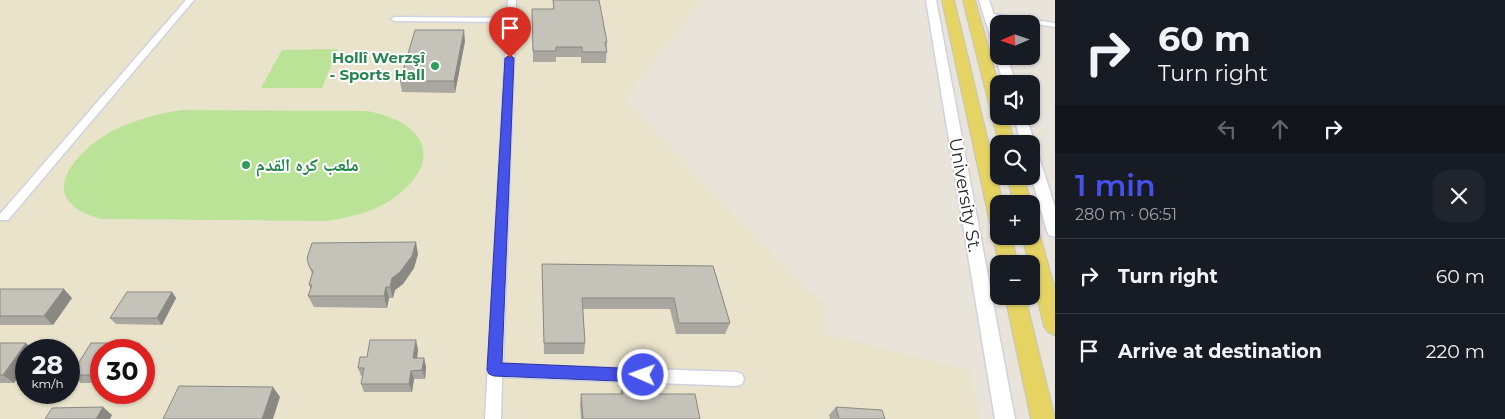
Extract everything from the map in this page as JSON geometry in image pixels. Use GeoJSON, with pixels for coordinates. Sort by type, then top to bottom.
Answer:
{"type":"FeatureCollection","features":[{"type":"Feature","properties":{"kind":"main road"},"geometry":{"type":"LineString","coordinates":[[948,0],[993,195]]}},
{"type":"Feature","properties":{"kind":"main road"},"geometry":{"type":"LineString","coordinates":[[969,0],[990,80]]}},
{"type":"Feature","properties":{"kind":"main road"},"geometry":{"type":"LineString","coordinates":[[1033,245],[1055,326]]}},
{"type":"Feature","properties":{"kind":"main road"},"geometry":{"type":"LineString","coordinates":[[1017,305],[1043,419]]}},
{"type":"Feature","properties":{"kind":"street"},"geometry":{"type":"LineString","coordinates":[[4,217],[190,0]]}},
{"type":"Feature","properties":{"kind":"street"},"geometry":{"type":"LineString","coordinates":[[493,419],[512,0]]}},
{"type":"Feature","properties":{"kind":"street","name":"University St."},"geometry":{"type":"LineString","coordinates":[[931,0],[1006,419]]}},
{"type":"Feature","properties":{"kind":"street"},"geometry":{"type":"LineString","coordinates":[[984,0],[990,18]]}},
{"type":"Feature","properties":{"kind":"street"},"geometry":{"type":"LineString","coordinates":[[989,15],[1055,25]]}},
{"type":"Feature","properties":{"kind":"street"},"geometry":{"type":"LineString","coordinates":[[395,19],[511,20]]}},
{"type":"Feature","properties":{"kind":"street"},"geometry":{"type":"LineString","coordinates":[[1040,183],[1055,231]]}},
{"type":"Feature","properties":{"kind":"street"},"geometry":{"type":"LineString","coordinates":[[494,370],[737,379]]}},
{"type":"Feature","properties":{"kind":"shaded area"},"geometry":{"type":"Polygon","coordinates":[[[0,0],[704,0],[625,99],[804,287],[823,301],[825,333],[972,371],[979,419],[0,419],[0,0]]]}},
{"type":"Feature","properties":{"kind":"green space"},"geometry":{"type":"Polygon","coordinates":[[[338,49],[322,88],[261,88],[282,50],[338,49]]]}},
{"type":"Feature","properties":{"kind":"green space","name":"ملعب كره القدم"},"geometry":{"type":"Polygon","coordinates":[[[183,110],[366,111],[384,115],[400,122],[412,131],[420,141],[424,153],[421,166],[413,180],[390,201],[346,218],[327,221],[102,219],[80,211],[68,200],[64,188],[67,175],[86,149],[124,125],[140,119],[183,110]]]}},
{"type":"Feature","properties":{"kind":"building"},"geometry":{"type":"Polygon","coordinates":[[[553,0],[599,0],[607,42],[605,42],[607,52],[582,52],[582,47],[556,47],[556,51],[533,51],[532,9],[554,9],[553,0]]]}},
{"type":"Feature","properties":{"kind":"building","name":"Hollî Werzşî - Sports Hall"},"geometry":{"type":"Polygon","coordinates":[[[415,30],[464,30],[454,81],[400,81],[415,30]]]}},
{"type":"Feature","properties":{"kind":"building"},"geometry":{"type":"Polygon","coordinates":[[[416,242],[412,256],[400,272],[392,278],[390,287],[386,287],[384,296],[308,296],[312,285],[309,285],[313,271],[309,266],[307,258],[312,243],[416,242]]]}},
{"type":"Feature","properties":{"kind":"building"},"geometry":{"type":"Polygon","coordinates":[[[542,264],[713,266],[730,323],[679,323],[674,298],[582,298],[585,343],[544,343],[542,264]]]}},
{"type":"Feature","properties":{"kind":"building"},"geometry":{"type":"Polygon","coordinates":[[[0,289],[64,289],[44,316],[0,316],[0,289]]]}},
{"type":"Feature","properties":{"kind":"building"},"geometry":{"type":"Polygon","coordinates":[[[127,292],[172,292],[157,318],[110,318],[127,292]]]}},
{"type":"Feature","properties":{"kind":"building"},"geometry":{"type":"Polygon","coordinates":[[[370,340],[416,340],[413,358],[424,358],[422,370],[411,371],[409,384],[361,384],[364,368],[358,368],[360,357],[367,357],[370,340]]]}},
{"type":"Feature","properties":{"kind":"building"},"geometry":{"type":"Polygon","coordinates":[[[0,343],[15,343],[15,358],[3,375],[0,375],[0,343]]]}},
{"type":"Feature","properties":{"kind":"building"},"geometry":{"type":"Polygon","coordinates":[[[90,345],[90,375],[80,375],[80,361],[90,345]]]}},
{"type":"Feature","properties":{"kind":"building"},"geometry":{"type":"Polygon","coordinates":[[[179,386],[273,387],[262,419],[163,419],[179,386]]]}},
{"type":"Feature","properties":{"kind":"building"},"geometry":{"type":"Polygon","coordinates":[[[622,387],[637,387],[638,394],[695,394],[700,419],[583,419],[581,394],[623,394],[622,387]]]}},
{"type":"Feature","properties":{"kind":"building"},"geometry":{"type":"Polygon","coordinates":[[[103,407],[96,419],[45,419],[52,408],[103,407]]]}},
{"type":"Feature","properties":{"kind":"building"},"geometry":{"type":"Polygon","coordinates":[[[836,407],[882,410],[885,419],[839,419],[836,407]]]}},
{"type":"Feature","properties":{"kind":"place","name":"Hollî Werzşî - Sports Hall"},"geometry":{"type":"Point","coordinates":[435,66]}},
{"type":"Feature","properties":{"kind":"place","name":"ملعب كره القدم"},"geometry":{"type":"Point","coordinates":[246,165]}},
{"type":"Feature","properties":{"kind":"route"},"geometry":{"type":"LineString","coordinates":[[510,58],[494,370],[643,375]]}}]}
